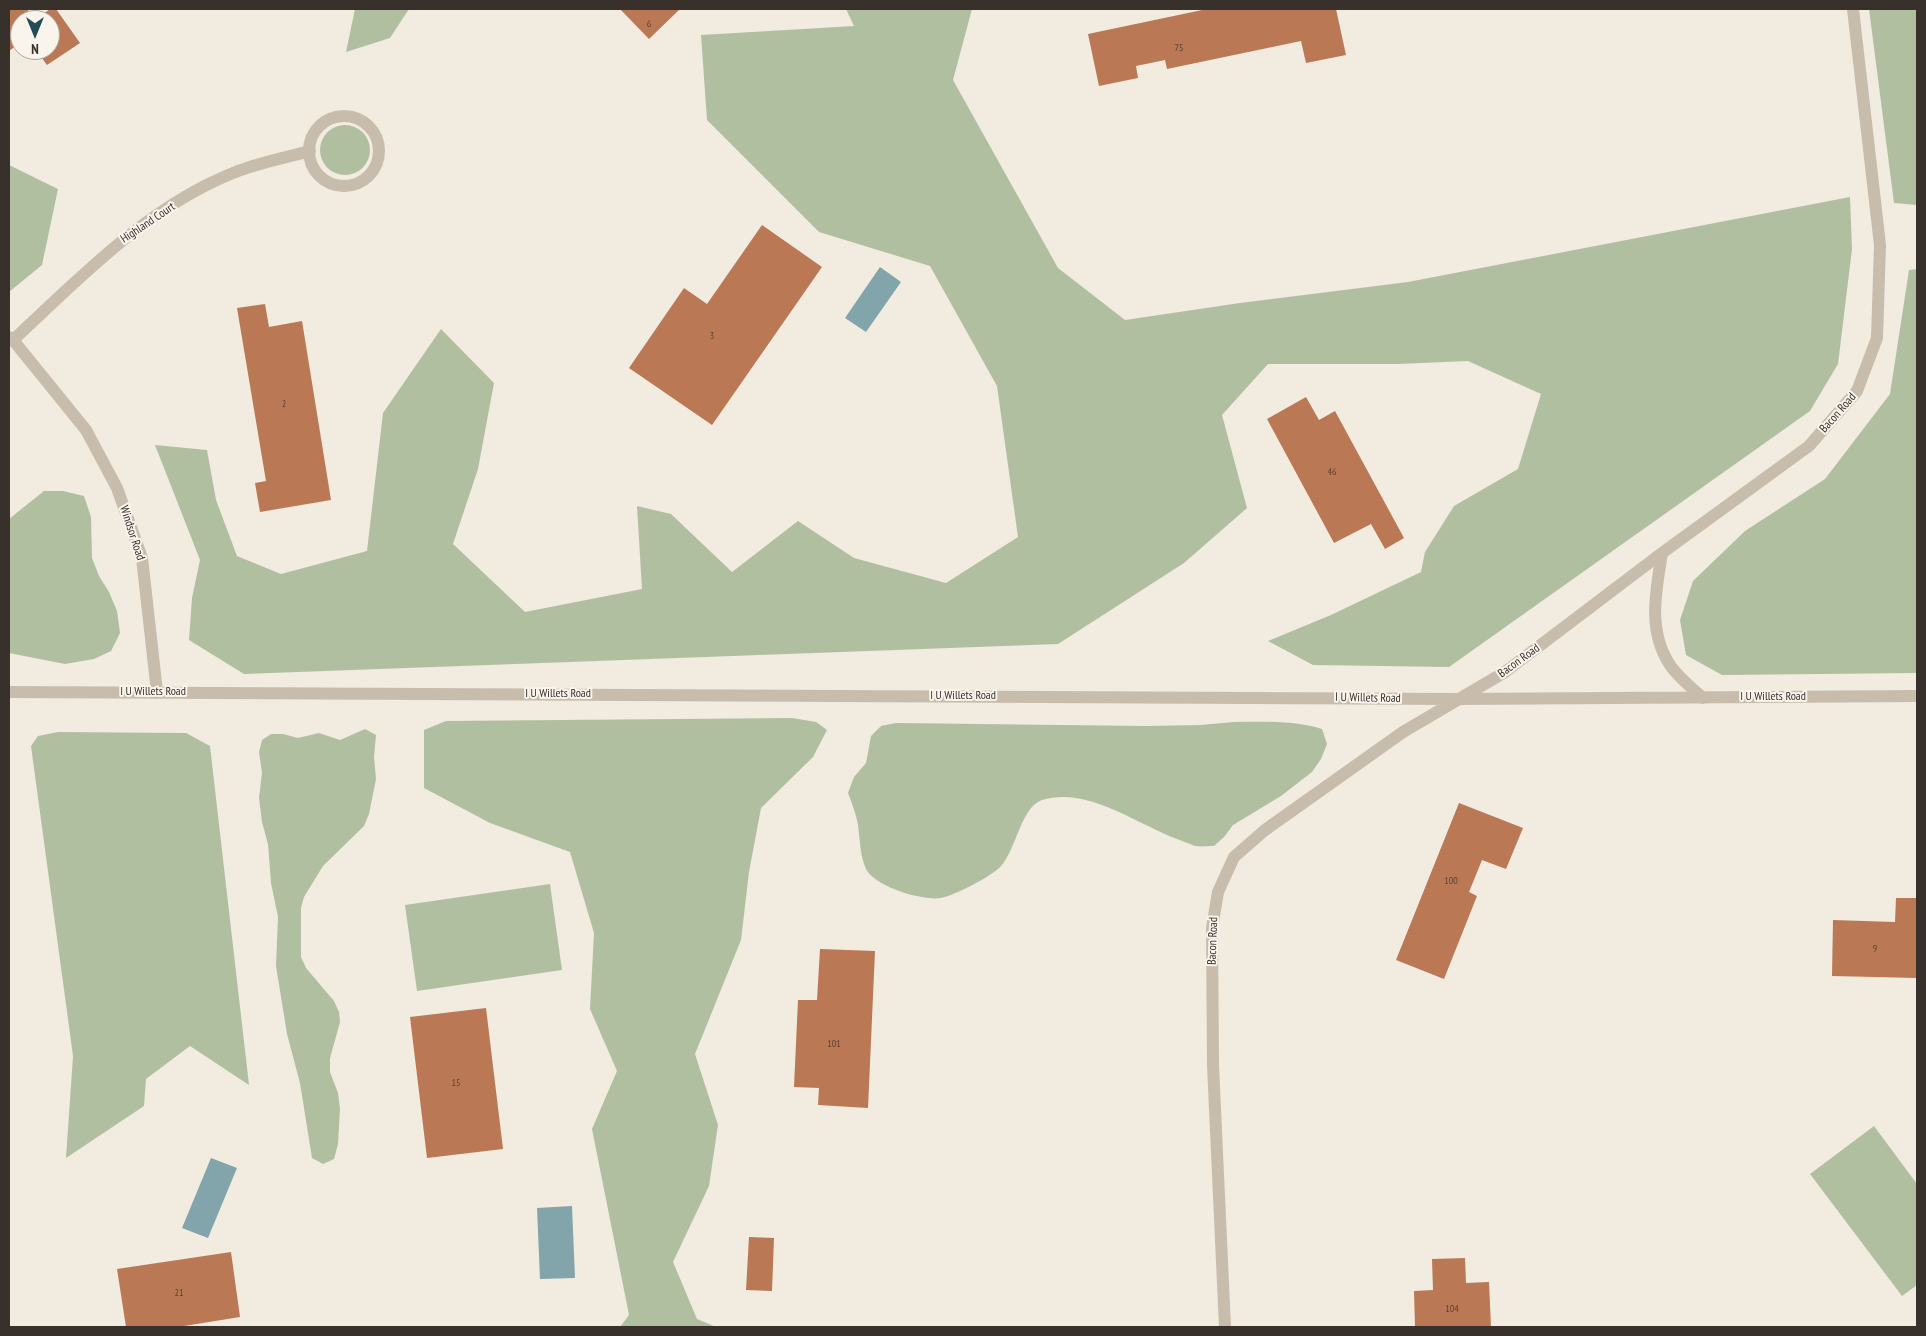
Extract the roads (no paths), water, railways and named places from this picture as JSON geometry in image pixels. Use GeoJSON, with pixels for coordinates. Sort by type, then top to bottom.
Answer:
{"type":"FeatureCollection","features":[{"type":"Feature","properties":{"kind":"street","name":"Bacon Road"},"geometry":{"type":"LineString","coordinates":[[1225,1327],[1213,1065],[1212,928],[1218,892],[1234,857],[1265,830],[1402,732],[1506,672],[1662,553],[1809,446],[1857,391],[1877,338],[1880,245],[1853,9]]}},
{"type":"Feature","properties":{"kind":"street"},"geometry":{"type":"LineString","coordinates":[[346,115],[356,117],[373,131],[378,140],[380,151],[378,162],[364,180],[342,185],[330,183],[321,177],[313,167],[310,151],[309,145],[312,136],[318,127],[336,116],[346,115]]}},
{"type":"Feature","properties":{"kind":"street","name":"Highland Court"},"geometry":{"type":"LineString","coordinates":[[11,339],[120,241],[157,215],[209,184],[232,173],[310,151]]}},
{"type":"Feature","properties":{"kind":"street","name":"Windsor Road"},"geometry":{"type":"LineString","coordinates":[[11,339],[86,430],[117,488],[142,558],[157,692]]}},
{"type":"Feature","properties":{"kind":"street"},"geometry":{"type":"LineString","coordinates":[[1662,553],[1654,610],[1656,633],[1671,667],[1703,698]]}},
{"type":"Feature","properties":{"kind":"street","name":"I U Willets Road"},"geometry":{"type":"LineString","coordinates":[[9,692],[1457,699],[1917,696]]}},
{"type":"Feature","properties":{"kind":"water"},"geometry":{"type":"Polygon","coordinates":[[[880,267],[901,282],[866,332],[845,318],[880,267]]]}},
{"type":"Feature","properties":{"kind":"water"},"geometry":{"type":"Polygon","coordinates":[[[211,1158],[237,1168],[208,1238],[182,1228],[211,1158]]]}},
{"type":"Feature","properties":{"kind":"water"},"geometry":{"type":"Polygon","coordinates":[[[572,1206],[575,1278],[540,1279],[537,1208],[572,1206]]]}}]}
